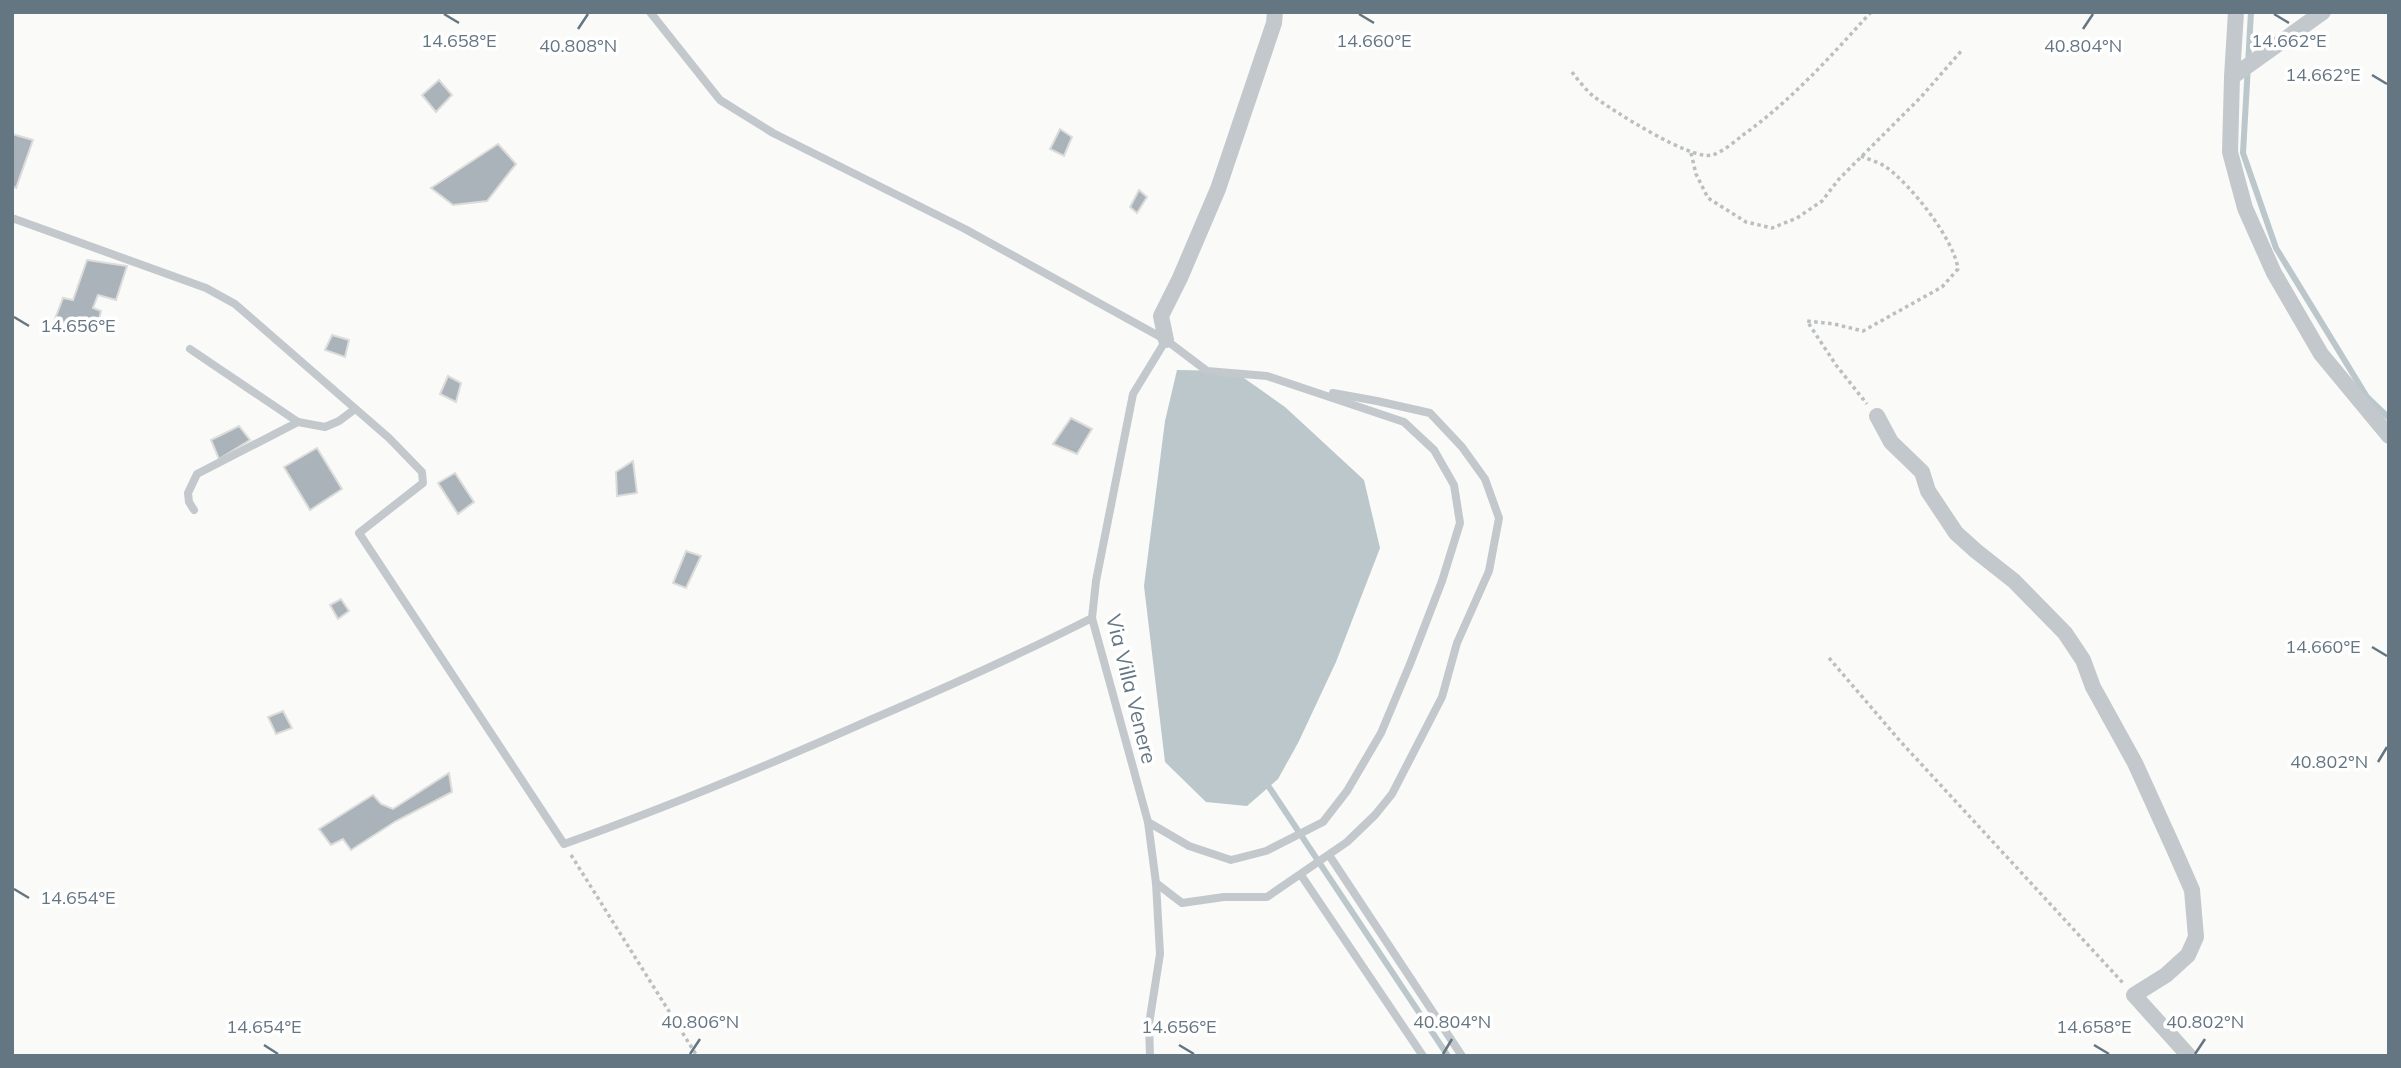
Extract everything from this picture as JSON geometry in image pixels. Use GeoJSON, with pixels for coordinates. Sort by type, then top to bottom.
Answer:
{"type":"FeatureCollection","features":[{"type":"Feature","properties":{"kind":"street"},"geometry":{"type":"LineString","coordinates":[[1166,340],[1161,316],[1218,190],[1274,23],[1275,12]]}},
{"type":"Feature","properties":{"kind":"street"},"geometry":{"type":"LineString","coordinates":[[2236,12],[2230,152],[2245,208],[2274,272],[2321,354],[2389,436]]}},
{"type":"Feature","properties":{"kind":"street"},"geometry":{"type":"LineString","coordinates":[[2235,74],[2323,12]]}},
{"type":"Feature","properties":{"kind":"street"},"geometry":{"type":"LineString","coordinates":[[1877,416],[1891,442],[1922,472],[1928,491],[1956,533],[2014,581],[2065,633],[2083,660],[2093,687],[2129,752],[2192,890],[2196,937],[2188,955],[2166,975],[2134,995],[2189,1056]]}},
{"type":"Feature","properties":{"kind":"lane"},"geometry":{"type":"LineString","coordinates":[[650,12],[720,100],[773,134],[965,229],[1166,340],[1207,370],[1267,376],[1404,422],[1434,450],[1454,485],[1460,523],[1442,581],[1381,733],[1347,791],[1323,822],[1266,851],[1230,860],[1189,846],[1148,822]]}},
{"type":"Feature","properties":{"kind":"lane"},"geometry":{"type":"LineString","coordinates":[[12,218],[206,288],[234,303],[388,438],[422,472],[423,483],[359,533],[564,844],[655,812],[827,739],[1017,656],[1092,618]]}},
{"type":"Feature","properties":{"kind":"lane","name":"Via Villa Venere"},"geometry":{"type":"LineString","coordinates":[[1150,1056],[1149,1024],[1160,954],[1156,883],[1148,822],[1092,618],[1096,581],[1133,394],[1166,340]]}},
{"type":"Feature","properties":{"kind":"lane"},"geometry":{"type":"LineString","coordinates":[[190,349],[299,422],[325,427],[355,409]]}},
{"type":"Feature","properties":{"kind":"lane"},"geometry":{"type":"LineString","coordinates":[[1156,883],[1182,903],[1224,897],[1267,897],[1347,842],[1392,794],[1408,766],[1442,697],[1457,643],[1489,571],[1499,518],[1485,480],[1462,447],[1430,413],[1312,390]]}},
{"type":"Feature","properties":{"kind":"lane"},"geometry":{"type":"LineString","coordinates":[[194,510],[188,493],[197,474],[299,422]]}},
{"type":"Feature","properties":{"kind":"lane"},"geometry":{"type":"LineString","coordinates":[[1328,856],[1462,1056]]}},
{"type":"Feature","properties":{"kind":"lane"},"geometry":{"type":"LineString","coordinates":[[1301,875],[1423,1056]]}},
{"type":"Feature","properties":{"kind":"path"},"geometry":{"type":"LineString","coordinates":[[1572,72],[1590,94],[1614,110],[1691,153],[1709,156],[1749,131],[1802,87],[1871,12]]}},
{"type":"Feature","properties":{"kind":"path"},"geometry":{"type":"LineString","coordinates":[[1691,153],[1696,174],[1709,198],[1746,222],[1772,228],[1797,218],[1822,201],[1839,179],[1928,90],[1963,49]]}},
{"type":"Feature","properties":{"kind":"path"},"geometry":{"type":"LineString","coordinates":[[1861,156],[1885,166],[1901,181],[1949,240],[1956,255],[1958,269],[1942,287],[1863,331],[1807,321],[1836,365],[1877,416]]}},
{"type":"Feature","properties":{"kind":"path"},"geometry":{"type":"LineString","coordinates":[[1829,658],[1900,741],[2134,995]]}},
{"type":"Feature","properties":{"kind":"path"},"geometry":{"type":"LineString","coordinates":[[564,844],[697,1056]]}},
{"type":"Feature","properties":{"kind":"shaded area"},"geometry":{"type":"Polygon","coordinates":[[[1177,370],[1234,371],[1285,407],[1364,480],[1380,548],[1336,662],[1298,743],[1278,779],[1247,806],[1206,802],[1165,762],[1144,586],[1165,421],[1177,370]]]}},
{"type":"Feature","properties":{"kind":"building"},"geometry":{"type":"Polygon","coordinates":[[[439,80],[452,95],[436,112],[422,95],[439,80]]]}},
{"type":"Feature","properties":{"kind":"building"},"geometry":{"type":"Polygon","coordinates":[[[1060,129],[1072,137],[1064,156],[1050,149],[1060,129]]]}},
{"type":"Feature","properties":{"kind":"building"},"geometry":{"type":"Polygon","coordinates":[[[12,134],[33,140],[16,188],[12,186],[12,134]]]}},
{"type":"Feature","properties":{"kind":"building"},"geometry":{"type":"Polygon","coordinates":[[[498,144],[516,164],[487,201],[453,205],[431,188],[498,144]]]}},
{"type":"Feature","properties":{"kind":"building"},"geometry":{"type":"Polygon","coordinates":[[[1139,190],[1147,197],[1137,213],[1130,207],[1139,190]]]}},
{"type":"Feature","properties":{"kind":"building"},"geometry":{"type":"Polygon","coordinates":[[[87,260],[127,266],[116,300],[98,295],[93,308],[101,311],[96,333],[55,319],[63,298],[73,300],[87,260]]]}},
{"type":"Feature","properties":{"kind":"building"},"geometry":{"type":"Polygon","coordinates":[[[332,335],[349,340],[345,357],[325,350],[332,335]]]}},
{"type":"Feature","properties":{"kind":"building"},"geometry":{"type":"Polygon","coordinates":[[[448,376],[461,383],[456,402],[440,394],[448,376]]]}},
{"type":"Feature","properties":{"kind":"building"},"geometry":{"type":"Polygon","coordinates":[[[1071,418],[1092,429],[1077,454],[1053,444],[1071,418]]]}},
{"type":"Feature","properties":{"kind":"building"},"geometry":{"type":"Polygon","coordinates":[[[239,426],[250,440],[219,459],[211,440],[239,426]]]}},
{"type":"Feature","properties":{"kind":"building"},"geometry":{"type":"Polygon","coordinates":[[[317,448],[342,489],[310,510],[284,467],[317,448]]]}},
{"type":"Feature","properties":{"kind":"building"},"geometry":{"type":"Polygon","coordinates":[[[633,461],[637,493],[617,496],[616,472],[633,461]]]}},
{"type":"Feature","properties":{"kind":"building"},"geometry":{"type":"Polygon","coordinates":[[[455,473],[474,502],[458,514],[438,483],[455,473]]]}},
{"type":"Feature","properties":{"kind":"building"},"geometry":{"type":"Polygon","coordinates":[[[686,551],[701,556],[686,588],[673,583],[686,551]]]}},
{"type":"Feature","properties":{"kind":"building"},"geometry":{"type":"Polygon","coordinates":[[[341,599],[349,611],[338,619],[330,605],[341,599]]]}},
{"type":"Feature","properties":{"kind":"building"},"geometry":{"type":"Polygon","coordinates":[[[283,711],[292,728],[276,734],[268,717],[283,711]]]}},
{"type":"Feature","properties":{"kind":"building"},"geometry":{"type":"Polygon","coordinates":[[[449,773],[452,792],[396,821],[351,850],[343,839],[331,845],[319,829],[373,795],[381,804],[393,809],[449,773]]]}},
{"type":"Feature","properties":{"kind":"waterway"},"geometry":{"type":"LineString","coordinates":[[2251,12],[2243,153],[2276,248],[2367,397],[2389,418]]}},
{"type":"Feature","properties":{"kind":"waterway"},"geometry":{"type":"LineString","coordinates":[[1269,787],[1448,1056]]}}]}
